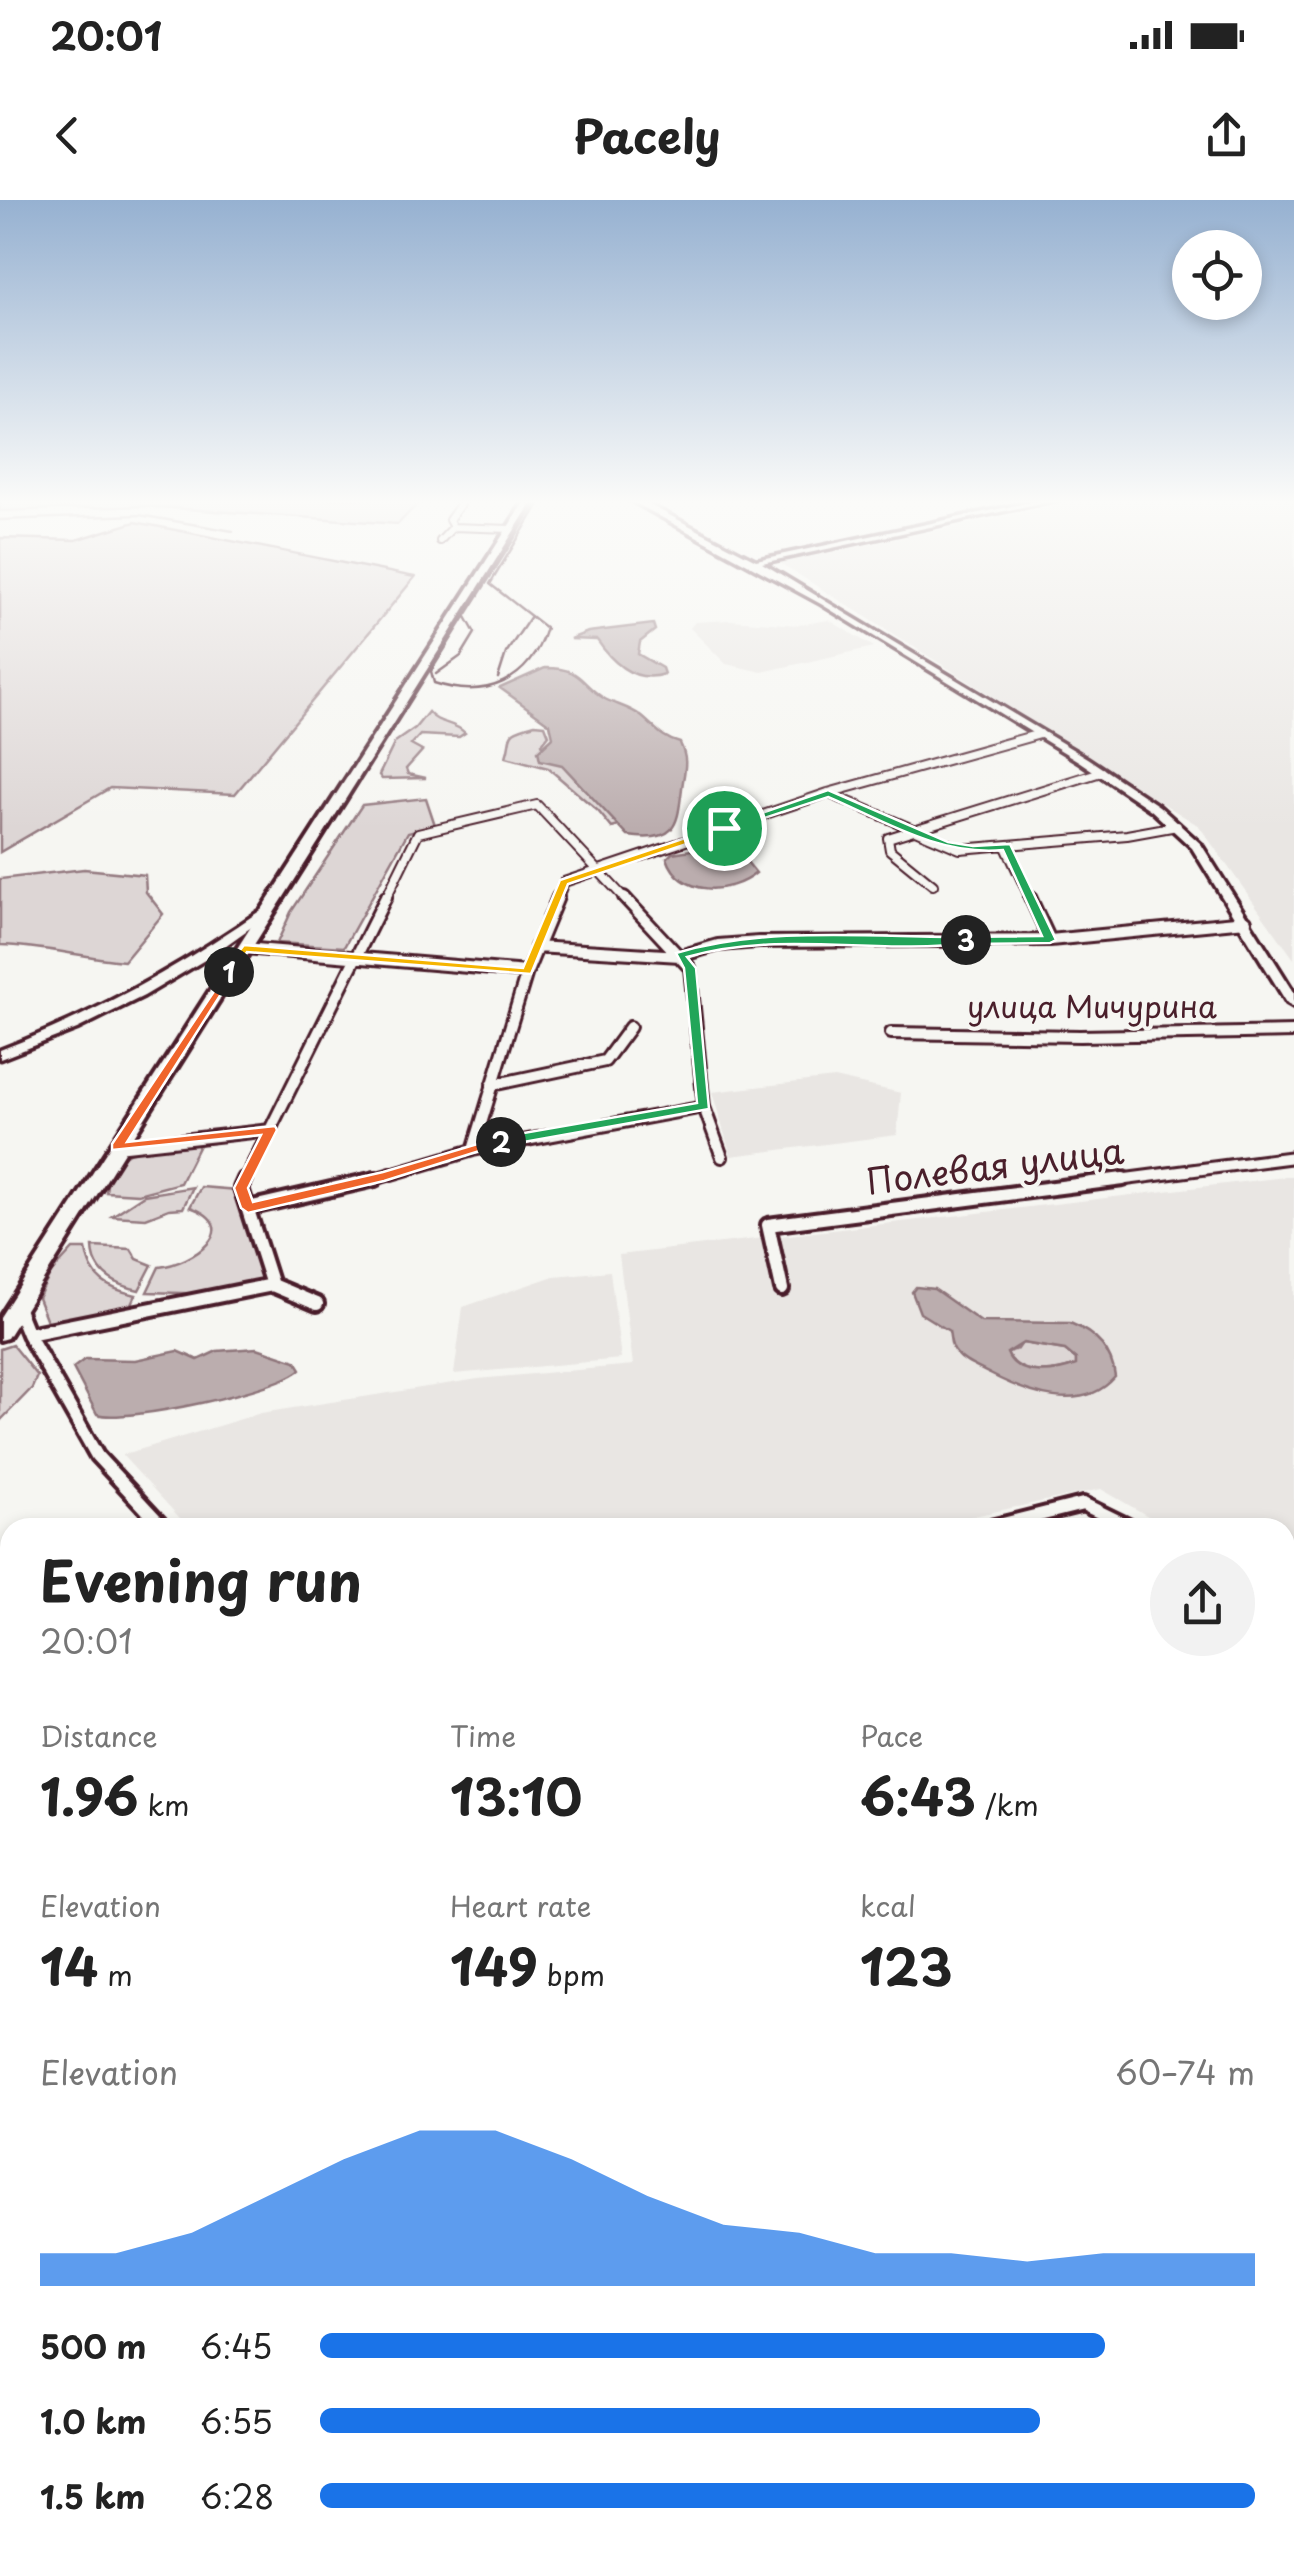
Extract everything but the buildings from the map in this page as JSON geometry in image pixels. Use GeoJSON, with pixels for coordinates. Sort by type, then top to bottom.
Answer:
{"type":"FeatureCollection","features":[{"type":"Feature","properties":{"kind":"main road"},"geometry":{"type":"LineString","coordinates":[[0,1333],[460,609]]}},
{"type":"Feature","properties":{"kind":"street"},"geometry":{"type":"LineString","coordinates":[[830,609],[1101,772],[1178,826],[1197,846],[1246,921],[1294,1004]]}},
{"type":"Feature","properties":{"kind":"street"},"geometry":{"type":"LineString","coordinates":[[472,1150],[527,972],[564,882],[828,793],[1040,734]]}},
{"type":"Feature","properties":{"kind":"street"},"geometry":{"type":"LineString","coordinates":[[933,885],[890,850],[888,838],[1101,772]]}},
{"type":"Feature","properties":{"kind":"street"},"geometry":{"type":"LineString","coordinates":[[828,793],[960,849],[1127,835],[1178,826]]}},
{"type":"Feature","properties":{"kind":"street"},"geometry":{"type":"LineString","coordinates":[[272,1285],[241,1188],[418,832],[537,805],[600,870],[690,968],[704,1106],[722,1157]]}},
{"type":"Feature","properties":{"kind":"street"},"geometry":{"type":"LineString","coordinates":[[1006,847],[1050,940]]}},
{"type":"Feature","properties":{"kind":"street"},"geometry":{"type":"LineString","coordinates":[[0,1055],[133,999],[168,980],[268,911]]}},
{"type":"Feature","properties":{"kind":"street"},"geometry":{"type":"LineString","coordinates":[[536,946],[680,956],[718,945],[759,942],[1050,940],[1246,921]]}},
{"type":"Feature","properties":{"kind":"street"},"geometry":{"type":"LineString","coordinates":[[244,948],[527,972]]}},
{"type":"Feature","properties":{"kind":"street"},"geometry":{"type":"LineString","coordinates":[[492,1086],[605,1061],[630,1026]]}},
{"type":"Feature","properties":{"kind":"street","name":"улица Мичурина"},"geometry":{"type":"LineString","coordinates":[[891,1033],[1080,1036],[1294,1032]]}},
{"type":"Feature","properties":{"kind":"street"},"geometry":{"type":"LineString","coordinates":[[248,1208],[384,1177],[472,1150],[704,1106]]}},
{"type":"Feature","properties":{"kind":"street"},"geometry":{"type":"LineString","coordinates":[[117,1147],[270,1130]]}},
{"type":"Feature","properties":{"kind":"street","name":"Полевая улица"},"geometry":{"type":"LineString","coordinates":[[782,1289],[768,1225],[1294,1157]]}},
{"type":"Feature","properties":{"kind":"street"},"geometry":{"type":"LineString","coordinates":[[28,1334],[272,1285],[318,1304]]}},
{"type":"Feature","properties":{"kind":"street"},"geometry":{"type":"LineString","coordinates":[[17,1307],[28,1334],[97,1456],[155,1518]]}},
{"type":"Feature","properties":{"kind":"street"},"geometry":{"type":"LineString","coordinates":[[1027,1518],[1092,1506],[1114,1518]]}},
{"type":"Feature","properties":{"kind":"shaded area"},"geometry":{"type":"Polygon","coordinates":[[[0,609],[389,609],[235,794],[110,788],[0,852],[0,609]]]}},
{"type":"Feature","properties":{"kind":"shaded area"},"geometry":{"type":"Polygon","coordinates":[[[853,609],[1294,609],[1294,959],[1199,826],[853,609]]]}},
{"type":"Feature","properties":{"kind":"shaded area"},"geometry":{"type":"Polygon","coordinates":[[[730,620],[798,625],[829,620],[874,647],[762,672],[726,664],[690,628],[695,622],[730,620]]]}},
{"type":"Feature","properties":{"kind":"shaded area"},"geometry":{"type":"Polygon","coordinates":[[[653,624],[655,630],[640,642],[638,654],[662,668],[664,674],[634,673],[610,656],[597,640],[570,639],[588,632],[653,624]]]}},
{"type":"Feature","properties":{"kind":"shaded area"},"geometry":{"type":"Polygon","coordinates":[[[545,668],[574,673],[605,699],[637,713],[663,735],[680,743],[685,770],[677,818],[668,832],[646,838],[628,836],[562,765],[540,760],[538,751],[553,737],[550,724],[500,688],[545,668]]]}},
{"type":"Feature","properties":{"kind":"shaded area"},"geometry":{"type":"Polygon","coordinates":[[[428,712],[465,733],[459,737],[420,735],[411,745],[422,751],[406,769],[408,774],[426,778],[382,779],[379,775],[395,742],[415,728],[428,712]]]}},
{"type":"Feature","properties":{"kind":"shaded area"},"geometry":{"type":"Polygon","coordinates":[[[535,724],[545,725],[549,735],[542,744],[545,750],[568,757],[622,825],[612,828],[548,768],[506,757],[513,732],[535,724]]]}},
{"type":"Feature","properties":{"kind":"shaded area"},"geometry":{"type":"Polygon","coordinates":[[[426,798],[435,825],[408,832],[344,947],[277,943],[291,912],[362,805],[426,798]]]}},
{"type":"Feature","properties":{"kind":"shaded area"},"geometry":{"type":"Polygon","coordinates":[[[718,846],[739,852],[756,873],[720,888],[694,886],[673,871],[667,858],[672,853],[718,846]]]}},
{"type":"Feature","properties":{"kind":"shaded area"},"geometry":{"type":"Polygon","coordinates":[[[84,869],[145,875],[146,892],[163,914],[124,961],[0,945],[0,879],[84,869]]]}},
{"type":"Feature","properties":{"kind":"shaded area"},"geometry":{"type":"Polygon","coordinates":[[[834,1078],[901,1093],[897,1135],[731,1156],[712,1092],[834,1078]]]}},
{"type":"Feature","properties":{"kind":"shaded area"},"geometry":{"type":"Polygon","coordinates":[[[211,1141],[199,1145],[180,1183],[138,1194],[106,1192],[110,1174],[130,1152],[161,1144],[211,1141]]]}},
{"type":"Feature","properties":{"kind":"shaded area"},"geometry":{"type":"Polygon","coordinates":[[[1294,1176],[1294,1518],[1151,1518],[1101,1489],[965,1518],[180,1518],[122,1455],[261,1413],[478,1379],[633,1365],[619,1255],[1294,1176]]]}},
{"type":"Feature","properties":{"kind":"shaded area"},"geometry":{"type":"Polygon","coordinates":[[[193,1187],[183,1208],[146,1218],[112,1216],[144,1195],[193,1187]]]}},
{"type":"Feature","properties":{"kind":"shaded area"},"geometry":{"type":"Polygon","coordinates":[[[201,1187],[237,1190],[268,1283],[216,1294],[147,1292],[159,1267],[198,1252],[214,1234],[206,1215],[190,1207],[201,1187]]]}},
{"type":"Feature","properties":{"kind":"shaded area"},"geometry":{"type":"Polygon","coordinates":[[[93,1247],[131,1249],[137,1259],[152,1265],[139,1290],[107,1276],[97,1264],[93,1247]]]}},
{"type":"Feature","properties":{"kind":"shaded area"},"geometry":{"type":"Polygon","coordinates":[[[73,1249],[86,1249],[92,1268],[102,1281],[136,1295],[129,1310],[49,1326],[38,1298],[51,1273],[73,1249]]]}},
{"type":"Feature","properties":{"kind":"shaded area"},"geometry":{"type":"Polygon","coordinates":[[[610,1271],[621,1359],[454,1374],[463,1307],[554,1276],[610,1271]]]}},
{"type":"Feature","properties":{"kind":"shaded area"},"geometry":{"type":"Polygon","coordinates":[[[916,1287],[934,1289],[981,1322],[1070,1323],[1101,1344],[1115,1377],[1102,1389],[1071,1398],[1021,1388],[959,1357],[949,1331],[920,1313],[912,1292],[916,1287]],[[1023,1343],[1007,1353],[1019,1367],[1048,1371],[1076,1365],[1076,1359],[1065,1350],[1023,1343]]]}},
{"type":"Feature","properties":{"kind":"shaded area"},"geometry":{"type":"Polygon","coordinates":[[[1022,1343],[1065,1350],[1076,1359],[1076,1365],[1057,1370],[1027,1370],[1007,1352],[1018,1349],[1022,1343]]]}},
{"type":"Feature","properties":{"kind":"shaded area"},"geometry":{"type":"Polygon","coordinates":[[[12,1345],[37,1376],[32,1388],[0,1421],[0,1349],[12,1345]]]}},
{"type":"Feature","properties":{"kind":"shaded area"},"geometry":{"type":"Polygon","coordinates":[[[257,1348],[296,1361],[301,1369],[235,1395],[137,1414],[97,1414],[73,1368],[85,1359],[135,1360],[178,1351],[198,1360],[217,1351],[257,1348]]]}},
{"type":"Feature","properties":{"kind":"tram line"},"geometry":{"type":"LineString","coordinates":[[466,616],[470,609]]}},
{"type":"Feature","properties":{"kind":"tram line"},"geometry":{"type":"LineString","coordinates":[[522,609],[531,616]]}},
{"type":"Feature","properties":{"kind":"tram line"},"geometry":{"type":"LineString","coordinates":[[436,674],[461,656],[475,633],[466,616]]}},
{"type":"Feature","properties":{"kind":"tram line"},"geometry":{"type":"LineString","coordinates":[[466,616],[431,671],[434,683],[471,689],[504,682],[529,661],[539,646],[546,628],[531,616]]}},
{"type":"Feature","properties":{"kind":"tram line"},"geometry":{"type":"LineString","coordinates":[[498,678],[506,653],[531,616]]}},
{"type":"Feature","properties":{"kind":"route"},"geometry":{"type":"LineString","coordinates":[[828,793],[960,849],[1006,847],[1050,940],[759,942],[718,945],[680,956],[690,968],[704,1106],[504,1141],[384,1177],[248,1208],[241,1188],[270,1130],[117,1147],[244,948],[420,966],[527,972],[564,882],[724,828],[828,793]]}}]}
